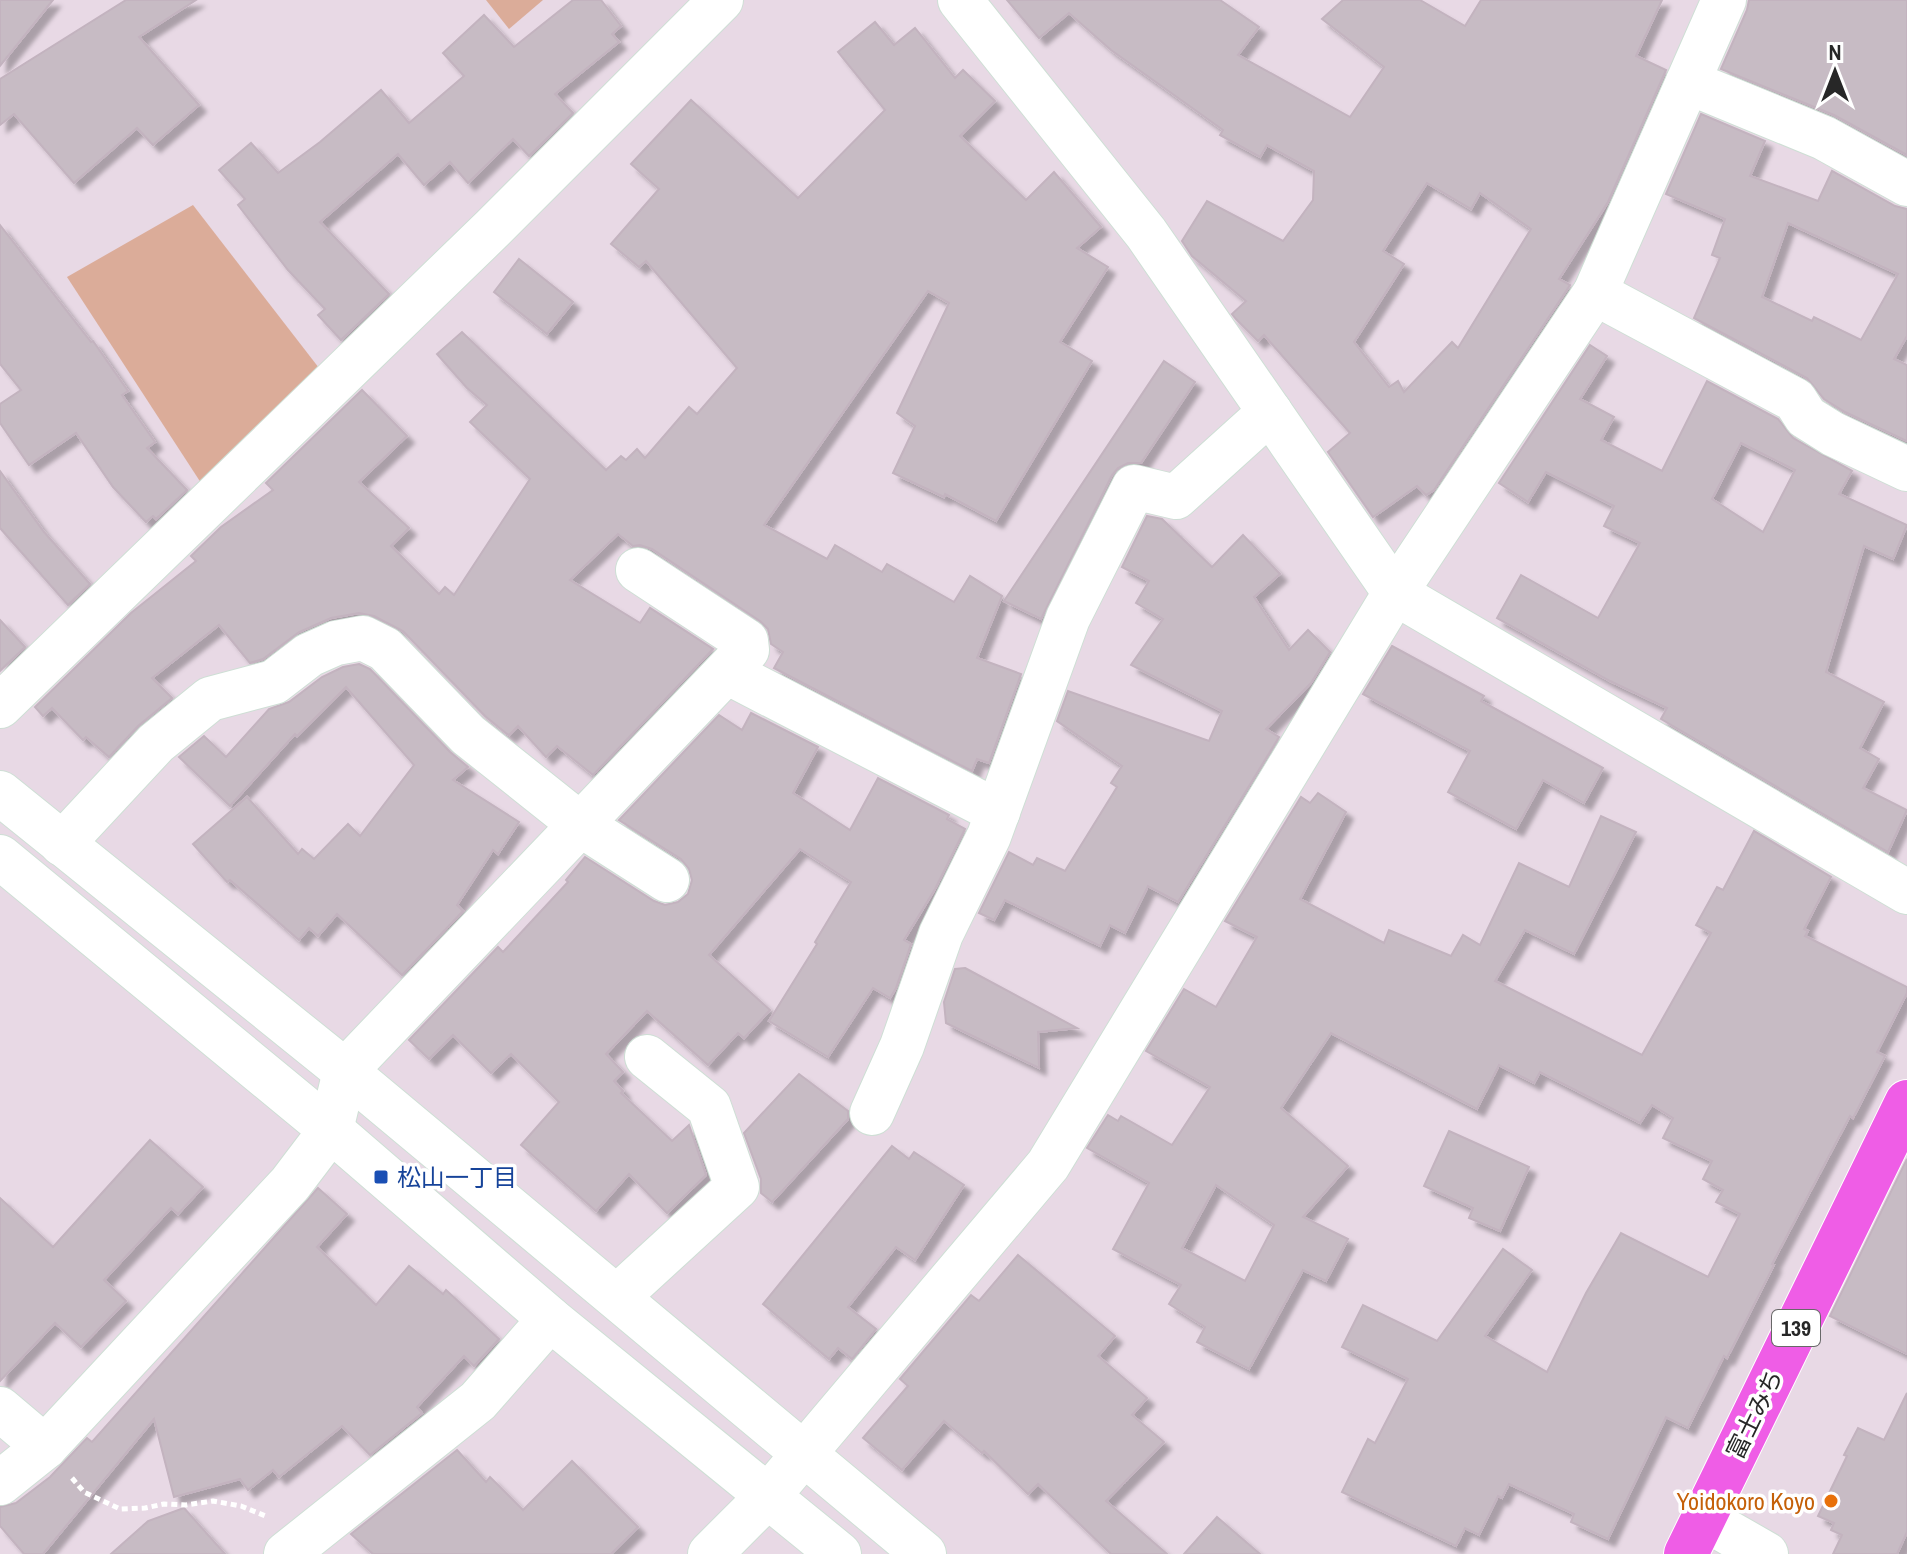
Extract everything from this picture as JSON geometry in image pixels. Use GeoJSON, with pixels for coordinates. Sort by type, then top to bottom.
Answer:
{"type":"FeatureCollection","features":[{"type":"Feature","properties":{"kind":"highway","name":"富士みち"},"geometry":{"type":"LineString","coordinates":[[1694,1536],[1907,1102]]}},
{"type":"Feature","properties":{"kind":"street"},"geometry":{"type":"LineString","coordinates":[[0,706],[481,239],[721,0]]}},
{"type":"Feature","properties":{"kind":"street"},"geometry":{"type":"LineString","coordinates":[[960,0],[1146,233],[1395,593],[1907,892]]}},
{"type":"Feature","properties":{"kind":"street"},"geometry":{"type":"LineString","coordinates":[[710,1554],[769,1495],[1048,1165],[1395,593],[1595,293],[1724,0]]}},
{"type":"Feature","properties":{"kind":"street"},"geometry":{"type":"LineString","coordinates":[[1688,82],[1824,138],[1907,184]]}},
{"type":"Feature","properties":{"kind":"street"},"geometry":{"type":"LineString","coordinates":[[1595,293],[1795,400],[1806,417],[1833,434],[1907,469]]}},
{"type":"Feature","properties":{"kind":"street"},"geometry":{"type":"LineString","coordinates":[[872,1113],[902,1046],[941,934],[989,836],[1068,618],[1134,487],[1176,497],[1270,412]]}},
{"type":"Feature","properties":{"kind":"street"},"geometry":{"type":"LineString","coordinates":[[0,1483],[45,1447],[290,1184],[331,1130],[345,1071],[747,650],[746,641],[638,570]]}},
{"type":"Feature","properties":{"kind":"street"},"geometry":{"type":"LineString","coordinates":[[62,844],[156,743],[210,699],[274,682],[309,655],[336,643],[363,638],[385,649],[468,735],[581,825],[667,880]]}},
{"type":"Feature","properties":{"kind":"street"},"geometry":{"type":"LineString","coordinates":[[727,672],[998,812]]}},
{"type":"Feature","properties":{"kind":"street"},"geometry":{"type":"LineString","coordinates":[[0,793],[345,1071],[924,1554]]}},
{"type":"Feature","properties":{"kind":"street"},"geometry":{"type":"LineString","coordinates":[[0,857],[331,1130],[550,1319],[839,1554]]}},
{"type":"Feature","properties":{"kind":"street"},"geometry":{"type":"LineString","coordinates":[[617,1297],[737,1187],[709,1107],[647,1057]]}},
{"type":"Feature","properties":{"kind":"street"},"geometry":{"type":"LineString","coordinates":[[300,1542],[478,1401],[550,1319]]}},
{"type":"Feature","properties":{"kind":"street"},"geometry":{"type":"LineString","coordinates":[[0,1409],[45,1447]]}},
{"type":"Feature","properties":{"kind":"street"},"geometry":{"type":"LineString","coordinates":[[1694,1536],[1766,1554]]}},
{"type":"Feature","properties":{"kind":"path"},"geometry":{"type":"LineString","coordinates":[[45,1447],[84,1492],[120,1509],[213,1501],[241,1506],[300,1542]]}},
{"type":"Feature","properties":{"kind":"shaded area"},"geometry":{"type":"Polygon","coordinates":[[[486,0],[543,0],[509,29],[486,0]]]}},
{"type":"Feature","properties":{"kind":"shaded area"},"geometry":{"type":"Polygon","coordinates":[[[193,205],[319,368],[203,486],[67,277],[193,205]]]}},
{"type":"Feature","properties":{"kind":"building"},"geometry":{"type":"Polygon","coordinates":[[[0,0],[53,0],[0,66],[0,0]]]}},
{"type":"Feature","properties":{"kind":"building"},"geometry":{"type":"Polygon","coordinates":[[[126,0],[196,0],[139,37],[199,105],[153,145],[137,128],[74,183],[14,114],[0,125],[0,79],[126,0]]]}},
{"type":"Feature","properties":{"kind":"building"},"geometry":{"type":"Polygon","coordinates":[[[573,0],[601,0],[621,26],[612,34],[619,42],[555,94],[573,113],[529,156],[513,139],[468,183],[450,162],[424,185],[398,154],[320,222],[389,294],[341,340],[318,315],[325,309],[288,270],[238,205],[245,199],[219,170],[251,143],[278,173],[381,90],[409,123],[464,76],[443,53],[484,15],[514,47],[573,0]]]}},
{"type":"Feature","properties":{"kind":"building"},"geometry":{"type":"Polygon","coordinates":[[[1007,0],[1220,0],[1259,27],[1238,55],[1350,117],[1384,67],[1322,19],[1343,0],[1420,0],[1465,26],[1481,0],[1662,0],[1636,56],[1666,70],[1608,202],[1559,279],[1570,285],[1434,490],[1426,495],[1417,486],[1373,517],[1328,452],[1350,433],[1264,335],[1258,341],[1236,319],[1232,314],[1246,301],[1192,256],[1182,241],[1207,201],[1283,241],[1313,200],[1314,171],[1267,145],[1260,157],[1220,135],[1223,130],[1111,50],[1069,13],[1039,38],[1007,0]],[[1427,183],[1383,251],[1404,264],[1354,342],[1389,387],[1398,381],[1404,392],[1452,342],[1458,348],[1531,229],[1480,193],[1471,209],[1427,183]]]}},
{"type":"Feature","properties":{"kind":"building"},"geometry":{"type":"Polygon","coordinates":[[[1749,0],[1907,0],[1907,155],[1834,115],[1721,69],[1749,0]]]}},
{"type":"Feature","properties":{"kind":"building"},"geometry":{"type":"Polygon","coordinates":[[[875,22],[894,45],[915,28],[955,78],[963,70],[995,101],[960,136],[1026,200],[1054,172],[1101,227],[1077,248],[1108,267],[1060,342],[1092,361],[996,521],[945,494],[944,497],[893,473],[915,426],[897,413],[949,303],[928,291],[764,525],[827,559],[835,545],[882,572],[887,564],[954,602],[970,576],[1002,596],[977,658],[1021,674],[989,763],[977,759],[972,771],[774,668],[783,652],[771,644],[768,629],[760,621],[652,549],[633,546],[618,534],[570,580],[640,623],[650,608],[713,649],[593,775],[557,746],[546,757],[518,726],[507,734],[485,716],[403,631],[374,616],[359,613],[331,618],[299,632],[263,659],[250,663],[219,625],[152,678],[172,698],[138,726],[109,757],[86,737],[83,740],[52,708],[43,716],[35,707],[131,613],[196,561],[191,556],[221,527],[273,490],[266,483],[362,390],[407,436],[359,482],[409,528],[391,546],[439,594],[445,587],[454,595],[530,479],[470,422],[487,405],[437,354],[462,332],[606,470],[621,456],[626,460],[637,449],[645,458],[689,407],[697,414],[737,368],[646,261],[639,267],[611,244],[659,189],[631,164],[691,100],[798,198],[885,110],[838,52],[875,22]]]}},
{"type":"Feature","properties":{"kind":"building"},"geometry":{"type":"Polygon","coordinates":[[[1701,114],[1765,141],[1750,176],[1818,201],[1832,171],[1895,206],[1907,209],[1907,336],[1894,359],[1907,365],[1907,441],[1845,412],[1824,399],[1807,378],[1694,318],[1720,258],[1712,255],[1725,219],[1666,194],[1701,114]],[[1788,223],[1762,297],[1861,340],[1898,274],[1788,223]]]}},
{"type":"Feature","properties":{"kind":"building"},"geometry":{"type":"Polygon","coordinates":[[[0,225],[93,341],[128,391],[122,395],[155,442],[147,448],[187,490],[156,519],[153,516],[146,522],[113,487],[76,433],[29,465],[0,423],[0,404],[21,390],[0,364],[0,225]]]}},
{"type":"Feature","properties":{"kind":"building"},"geometry":{"type":"Polygon","coordinates":[[[519,259],[573,302],[547,334],[494,292],[519,259]]]}},
{"type":"Feature","properties":{"kind":"building"},"geometry":{"type":"Polygon","coordinates":[[[1590,345],[1607,356],[1580,399],[1614,417],[1601,440],[1662,471],[1707,381],[1778,419],[1793,438],[1852,471],[1839,494],[1907,525],[1893,559],[1864,546],[1826,672],[1884,702],[1860,748],[1879,759],[1863,788],[1907,810],[1888,852],[1661,719],[1667,708],[1610,681],[1497,618],[1521,575],[1598,618],[1640,543],[1604,526],[1614,506],[1546,472],[1528,502],[1499,483],[1590,345]],[[1741,443],[1712,499],[1763,532],[1795,470],[1741,443]]]}},
{"type":"Feature","properties":{"kind":"building"},"geometry":{"type":"Polygon","coordinates":[[[1164,361],[1195,382],[1141,463],[1128,463],[1112,475],[1041,619],[1004,601],[1164,361]]]}},
{"type":"Feature","properties":{"kind":"building"},"geometry":{"type":"Polygon","coordinates":[[[0,471],[44,532],[90,584],[68,605],[0,528],[0,471]]]}},
{"type":"Feature","properties":{"kind":"building"},"geometry":{"type":"Polygon","coordinates":[[[1147,516],[1162,519],[1212,567],[1243,535],[1280,574],[1254,597],[1289,650],[1308,630],[1330,652],[1311,683],[1266,729],[1279,737],[1178,902],[1148,886],[1125,933],[1110,925],[1100,946],[1005,900],[994,920],[979,913],[1009,852],[1033,865],[1037,858],[1065,871],[1117,787],[1111,783],[1122,766],[1057,721],[1068,691],[1209,741],[1222,711],[1131,665],[1163,619],[1136,603],[1149,581],[1122,567],[1147,516]]]}},
{"type":"Feature","properties":{"kind":"building"},"geometry":{"type":"Polygon","coordinates":[[[0,620],[25,647],[0,671],[0,620]]]}},
{"type":"Feature","properties":{"kind":"building"},"geometry":{"type":"Polygon","coordinates":[[[1392,646],[1484,696],[1481,701],[1603,768],[1584,803],[1543,780],[1516,829],[1448,792],[1470,751],[1363,694],[1392,646]]]}},
{"type":"Feature","properties":{"kind":"building"},"geometry":{"type":"Polygon","coordinates":[[[359,664],[370,669],[468,767],[453,780],[519,822],[498,854],[493,850],[457,905],[463,911],[402,975],[337,914],[318,936],[309,928],[299,940],[230,880],[227,882],[193,844],[247,797],[298,854],[302,849],[314,859],[348,824],[360,836],[414,765],[346,687],[297,736],[295,734],[230,806],[179,757],[204,736],[226,757],[269,709],[289,702],[322,677],[343,667],[359,664]]]}},
{"type":"Feature","properties":{"kind":"building"},"geometry":{"type":"Polygon","coordinates":[[[751,713],[818,747],[793,793],[850,830],[878,778],[949,815],[947,819],[965,829],[935,889],[904,940],[911,944],[890,998],[873,988],[828,1057],[769,1021],[851,882],[800,849],[709,955],[770,1010],[744,1038],[738,1033],[708,1065],[647,1011],[606,1054],[623,1072],[614,1081],[623,1091],[621,1093],[672,1141],[689,1125],[706,1175],[667,1213],[629,1174],[596,1211],[521,1145],[559,1102],[511,1054],[491,1073],[453,1035],[429,1059],[409,1040],[498,947],[503,952],[568,882],[566,880],[585,857],[665,905],[678,902],[688,894],[692,880],[689,869],[681,859],[619,820],[719,715],[742,730],[751,713]]]}},
{"type":"Feature","properties":{"kind":"building"},"geometry":{"type":"Polygon","coordinates":[[[1318,793],[1346,812],[1300,899],[1384,943],[1389,930],[1451,956],[1463,935],[1480,945],[1519,863],[1569,887],[1601,816],[1636,832],[1574,954],[1525,930],[1495,981],[1642,1055],[1711,933],[1696,925],[1717,887],[1723,890],[1754,831],[1831,877],[1804,929],[1808,931],[1805,936],[1907,987],[1907,993],[1877,1052],[1885,1056],[1772,1264],[1727,1358],[1724,1356],[1688,1428],[1666,1417],[1608,1539],[1571,1522],[1574,1514],[1509,1484],[1502,1498],[1498,1496],[1479,1535],[1465,1528],[1456,1546],[1342,1492],[1368,1439],[1375,1443],[1408,1379],[1342,1347],[1363,1305],[1437,1341],[1503,1249],[1532,1270],[1485,1336],[1547,1372],[1586,1293],[1621,1233],[1708,1277],[1740,1214],[1716,1202],[1723,1190],[1703,1179],[1712,1161],[1663,1138],[1673,1118],[1652,1105],[1640,1123],[1540,1072],[1534,1083],[1499,1065],[1477,1109],[1331,1033],[1281,1108],[1348,1166],[1303,1217],[1348,1239],[1326,1281],[1303,1270],[1249,1369],[1197,1342],[1205,1327],[1169,1304],[1181,1285],[1113,1249],[1149,1183],[1087,1148],[1108,1115],[1118,1121],[1121,1116],[1172,1145],[1210,1087],[1146,1051],[1184,989],[1216,1007],[1257,937],[1225,921],[1301,797],[1310,803],[1318,793]],[[1216,1185],[1182,1248],[1245,1281],[1274,1225],[1216,1185]]]}},
{"type":"Feature","properties":{"kind":"building"},"geometry":{"type":"Polygon","coordinates":[[[965,968],[1077,1028],[1038,1032],[1039,1068],[946,1023],[944,1002],[955,969],[965,968]]]}},
{"type":"Feature","properties":{"kind":"building"},"geometry":{"type":"Polygon","coordinates":[[[799,1074],[848,1111],[848,1119],[772,1202],[761,1193],[761,1179],[744,1133],[799,1074]]]}},
{"type":"Feature","properties":{"kind":"building"},"geometry":{"type":"Polygon","coordinates":[[[1449,1131],[1529,1167],[1500,1231],[1469,1218],[1473,1208],[1424,1186],[1449,1131]]]}},
{"type":"Feature","properties":{"kind":"building"},"geometry":{"type":"Polygon","coordinates":[[[150,1140],[203,1187],[178,1214],[171,1208],[104,1280],[126,1301],[81,1347],[55,1323],[0,1381],[0,1198],[53,1247],[150,1140]]]}},
{"type":"Feature","properties":{"kind":"building"},"geometry":{"type":"Polygon","coordinates":[[[892,1146],[909,1159],[914,1152],[964,1185],[915,1260],[896,1247],[848,1307],[876,1329],[852,1359],[838,1348],[829,1359],[763,1304],[892,1146]]]}},
{"type":"Feature","properties":{"kind":"building"},"geometry":{"type":"Polygon","coordinates":[[[1907,1159],[1907,1354],[1830,1316],[1907,1159]]]}},
{"type":"Feature","properties":{"kind":"building"},"geometry":{"type":"Polygon","coordinates":[[[318,1188],[347,1214],[317,1247],[376,1305],[409,1266],[443,1294],[446,1290],[499,1339],[474,1366],[464,1356],[417,1407],[422,1413],[370,1455],[342,1426],[279,1477],[273,1470],[248,1490],[240,1479],[174,1497],[154,1419],[43,1554],[24,1554],[0,1526],[0,1507],[16,1503],[50,1477],[87,1438],[92,1442],[318,1188]]]}},
{"type":"Feature","properties":{"kind":"building"},"geometry":{"type":"Polygon","coordinates":[[[1018,1255],[1115,1336],[1098,1356],[1147,1398],[1132,1415],[1164,1442],[1106,1501],[1167,1554],[1111,1554],[1038,1484],[1028,1494],[984,1451],[982,1453],[944,1421],[902,1470],[863,1438],[908,1386],[900,1379],[971,1295],[979,1301],[1018,1255]]]}},
{"type":"Feature","properties":{"kind":"building"},"geometry":{"type":"Polygon","coordinates":[[[1907,1393],[1907,1532],[1897,1554],[1833,1554],[1842,1535],[1831,1530],[1834,1523],[1818,1516],[1847,1456],[1844,1455],[1858,1428],[1884,1440],[1907,1393]]]}},
{"type":"Feature","properties":{"kind":"building"},"geometry":{"type":"Polygon","coordinates":[[[457,1450],[486,1482],[490,1477],[523,1510],[572,1461],[638,1527],[611,1554],[373,1554],[351,1534],[457,1450]]]}},
{"type":"Feature","properties":{"kind":"building"},"geometry":{"type":"Polygon","coordinates":[[[184,1508],[225,1554],[111,1554],[148,1521],[184,1508]]]}},
{"type":"Feature","properties":{"kind":"building"},"geometry":{"type":"Polygon","coordinates":[[[1217,1517],[1260,1554],[1184,1554],[1217,1517]]]}},
{"type":"Feature","properties":{"kind":"place","name":"松山一丁目"},"geometry":{"type":"Point","coordinates":[381,1177]}},
{"type":"Feature","properties":{"kind":"place","name":"Yoidokoro Koyo"},"geometry":{"type":"Point","coordinates":[1831,1501]}}]}
